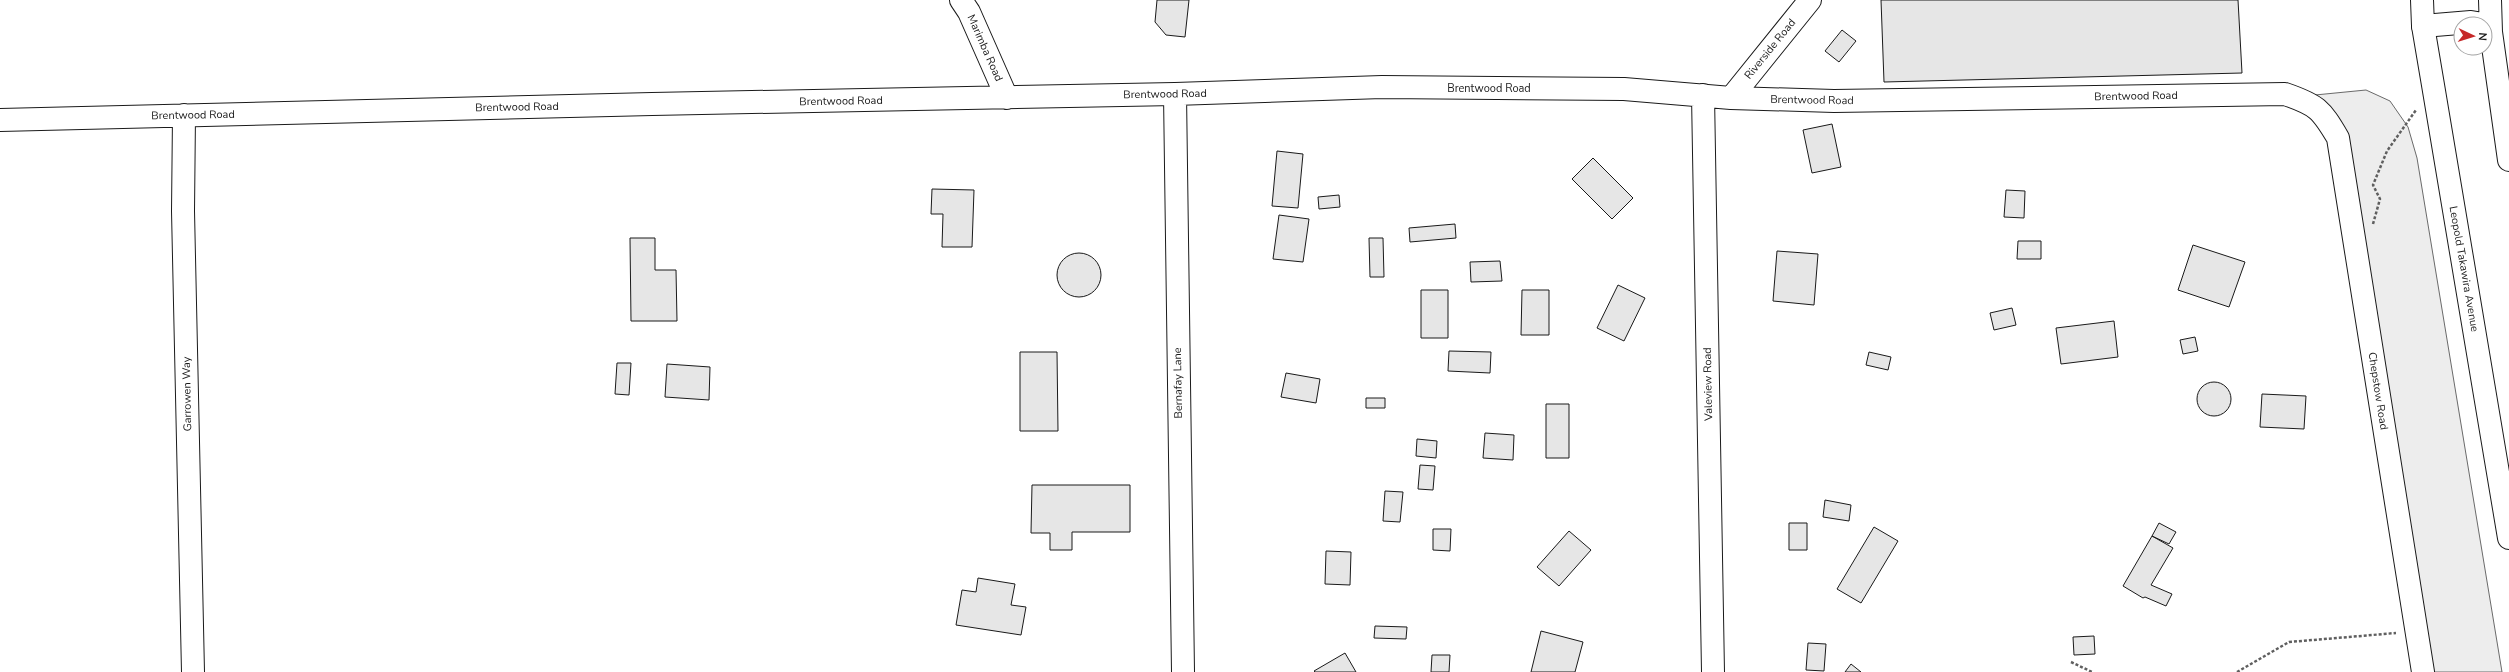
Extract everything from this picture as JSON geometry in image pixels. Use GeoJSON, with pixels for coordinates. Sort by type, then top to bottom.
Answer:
{"type":"FeatureCollection","features":[{"type":"Feature","properties":{"kind":"main road","name":"Marimba Road"},"geometry":{"type":"LineString","coordinates":[[961,0],[969,12],[1008,98]]}},
{"type":"Feature","properties":{"kind":"main road","name":"Riverside Road"},"geometry":{"type":"LineString","coordinates":[[1731,98],[1810,0]]}},
{"type":"Feature","properties":{"kind":"main road","name":"Leopold Takawira Avenue"},"geometry":{"type":"LineString","coordinates":[[2422,0],[2423,26],[2509,538]]}},
{"type":"Feature","properties":{"kind":"main road"},"geometry":{"type":"LineString","coordinates":[[2490,0],[2491,16]]}},
{"type":"Feature","properties":{"kind":"main road"},"geometry":{"type":"LineString","coordinates":[[2423,26],[2453,24]]}},
{"type":"Feature","properties":{"kind":"main road"},"geometry":{"type":"LineString","coordinates":[[2493,41],[2504,91],[2509,160]]}},
{"type":"Feature","properties":{"kind":"main road","name":"Brentwood Road"},"geometry":{"type":"LineString","coordinates":[[0,120],[1008,98],[1390,87],[1624,89],[1731,98],[1834,101],[2285,94],[2309,103],[2324,114]]}},
{"type":"Feature","properties":{"kind":"main road","name":"Bernafay Lane"},"geometry":{"type":"LineString","coordinates":[[1175,94],[1183,672]]}},
{"type":"Feature","properties":{"kind":"main road","name":"Valeview Road"},"geometry":{"type":"LineString","coordinates":[[1702,95],[1713,672]]}},
{"type":"Feature","properties":{"kind":"main road","name":"Chepstow Road"},"geometry":{"type":"LineString","coordinates":[[2324,114],[2338,138],[2423,672]]}},
{"type":"Feature","properties":{"kind":"main road","name":"Garrowen Way"},"geometry":{"type":"LineString","coordinates":[[184,115],[182,211],[193,672]]}},
{"type":"Feature","properties":{"kind":"path"},"geometry":{"type":"LineString","coordinates":[[2356,250],[2370,236],[2380,198],[2373,185],[2387,151],[2433,85]]}},
{"type":"Feature","properties":{"kind":"path"},"geometry":{"type":"LineString","coordinates":[[2236,672],[2289,642],[2416,631]]}},
{"type":"Feature","properties":{"kind":"path"},"geometry":{"type":"LineString","coordinates":[[2071,662],[2092,672]]}},
{"type":"Feature","properties":{"kind":"shaded area"},"geometry":{"type":"Polygon","coordinates":[[[2366,90],[2390,101],[2408,127],[2417,158],[2502,672],[2429,672],[2343,132],[2315,95],[2366,90]]]}},
{"type":"Feature","properties":{"kind":"building"},"geometry":{"type":"Polygon","coordinates":[[[1157,0],[1189,0],[1185,37],[1166,35],[1155,22],[1157,0]]]}},
{"type":"Feature","properties":{"kind":"building"},"geometry":{"type":"Polygon","coordinates":[[[1881,0],[2238,0],[2242,73],[1884,82],[1881,0]]]}},
{"type":"Feature","properties":{"kind":"building"},"geometry":{"type":"Polygon","coordinates":[[[1842,30],[1856,41],[1839,62],[1825,51],[1842,30]]]}},
{"type":"Feature","properties":{"kind":"building"},"geometry":{"type":"Polygon","coordinates":[[[1832,124],[1841,167],[1812,173],[1803,130],[1832,124]]]}},
{"type":"Feature","properties":{"kind":"building"},"geometry":{"type":"Polygon","coordinates":[[[1277,151],[1303,154],[1298,208],[1272,206],[1277,151]]]}},
{"type":"Feature","properties":{"kind":"building"},"geometry":{"type":"Polygon","coordinates":[[[1593,158],[1633,198],[1612,219],[1572,179],[1593,158]]]}},
{"type":"Feature","properties":{"kind":"building"},"geometry":{"type":"Polygon","coordinates":[[[932,189],[974,190],[972,247],[942,247],[943,214],[931,214],[932,189]]]}},
{"type":"Feature","properties":{"kind":"building"},"geometry":{"type":"Polygon","coordinates":[[[2006,190],[2025,191],[2024,218],[2004,217],[2006,190]]]}},
{"type":"Feature","properties":{"kind":"building"},"geometry":{"type":"Polygon","coordinates":[[[1339,195],[1340,207],[1319,209],[1318,197],[1339,195]]]}},
{"type":"Feature","properties":{"kind":"building"},"geometry":{"type":"Polygon","coordinates":[[[1279,215],[1309,219],[1303,262],[1273,259],[1279,215]]]}},
{"type":"Feature","properties":{"kind":"building"},"geometry":{"type":"Polygon","coordinates":[[[1455,224],[1456,238],[1410,242],[1409,228],[1455,224]]]}},
{"type":"Feature","properties":{"kind":"building"},"geometry":{"type":"Polygon","coordinates":[[[630,238],[655,238],[655,270],[676,270],[677,321],[631,321],[630,238]]]}},
{"type":"Feature","properties":{"kind":"building"},"geometry":{"type":"Polygon","coordinates":[[[1369,238],[1383,238],[1384,277],[1370,277],[1369,238]]]}},
{"type":"Feature","properties":{"kind":"building"},"geometry":{"type":"Polygon","coordinates":[[[2018,241],[2041,241],[2041,259],[2017,259],[2018,241]]]}},
{"type":"Feature","properties":{"kind":"building"},"geometry":{"type":"Polygon","coordinates":[[[2193,245],[2245,262],[2229,307],[2178,290],[2193,245]]]}},
{"type":"Feature","properties":{"kind":"building"},"geometry":{"type":"Polygon","coordinates":[[[1777,251],[1818,254],[1814,305],[1773,301],[1777,251]]]}},
{"type":"Feature","properties":{"kind":"building"},"geometry":{"type":"Polygon","coordinates":[[[1079,253],[1091,257],[1097,263],[1101,275],[1097,287],[1091,293],[1079,297],[1067,293],[1061,287],[1057,275],[1061,263],[1067,257],[1079,253]]]}},
{"type":"Feature","properties":{"kind":"building"},"geometry":{"type":"Polygon","coordinates":[[[1500,261],[1502,281],[1471,282],[1470,262],[1500,261]]]}},
{"type":"Feature","properties":{"kind":"building"},"geometry":{"type":"Polygon","coordinates":[[[1618,285],[1645,298],[1624,341],[1597,328],[1618,285]]]}},
{"type":"Feature","properties":{"kind":"building"},"geometry":{"type":"Polygon","coordinates":[[[1421,290],[1448,290],[1448,338],[1421,338],[1421,290]]]}},
{"type":"Feature","properties":{"kind":"building"},"geometry":{"type":"Polygon","coordinates":[[[1522,290],[1549,290],[1549,335],[1521,335],[1522,290]]]}},
{"type":"Feature","properties":{"kind":"building"},"geometry":{"type":"Polygon","coordinates":[[[2012,308],[2016,325],[1994,330],[1990,313],[2012,308]]]}},
{"type":"Feature","properties":{"kind":"building"},"geometry":{"type":"Polygon","coordinates":[[[2114,321],[2118,357],[2061,364],[2056,328],[2114,321]]]}},
{"type":"Feature","properties":{"kind":"building"},"geometry":{"type":"Polygon","coordinates":[[[2195,337],[2198,351],[2183,354],[2180,340],[2195,337]]]}},
{"type":"Feature","properties":{"kind":"building"},"geometry":{"type":"Polygon","coordinates":[[[1449,351],[1491,352],[1490,373],[1448,371],[1449,351]]]}},
{"type":"Feature","properties":{"kind":"building"},"geometry":{"type":"Polygon","coordinates":[[[1020,352],[1057,352],[1058,431],[1020,431],[1020,352]]]}},
{"type":"Feature","properties":{"kind":"building"},"geometry":{"type":"Polygon","coordinates":[[[1869,352],[1891,357],[1888,370],[1866,365],[1869,352]]]}},
{"type":"Feature","properties":{"kind":"building"},"geometry":{"type":"Polygon","coordinates":[[[617,363],[631,363],[629,395],[615,394],[617,363]]]}},
{"type":"Feature","properties":{"kind":"building"},"geometry":{"type":"Polygon","coordinates":[[[667,364],[710,367],[709,400],[665,397],[667,364]]]}},
{"type":"Feature","properties":{"kind":"building"},"geometry":{"type":"Polygon","coordinates":[[[1286,373],[1320,379],[1316,403],[1281,397],[1286,373]]]}},
{"type":"Feature","properties":{"kind":"building"},"geometry":{"type":"Polygon","coordinates":[[[2211,382],[2217,382],[2226,387],[2230,393],[2230,405],[2226,411],[2217,416],[2211,416],[2202,411],[2197,402],[2197,396],[2202,387],[2211,382]]]}},
{"type":"Feature","properties":{"kind":"building"},"geometry":{"type":"Polygon","coordinates":[[[2262,394],[2306,396],[2304,429],[2260,427],[2262,394]]]}},
{"type":"Feature","properties":{"kind":"building"},"geometry":{"type":"Polygon","coordinates":[[[1366,398],[1385,398],[1385,408],[1366,408],[1366,398]]]}},
{"type":"Feature","properties":{"kind":"building"},"geometry":{"type":"Polygon","coordinates":[[[1546,404],[1569,404],[1569,458],[1546,458],[1546,404]]]}},
{"type":"Feature","properties":{"kind":"building"},"geometry":{"type":"Polygon","coordinates":[[[1485,433],[1514,435],[1513,460],[1483,458],[1485,433]]]}},
{"type":"Feature","properties":{"kind":"building"},"geometry":{"type":"Polygon","coordinates":[[[1417,439],[1437,441],[1436,458],[1416,456],[1417,439]]]}},
{"type":"Feature","properties":{"kind":"building"},"geometry":{"type":"Polygon","coordinates":[[[1420,465],[1435,466],[1433,490],[1418,489],[1420,465]]]}},
{"type":"Feature","properties":{"kind":"building"},"geometry":{"type":"Polygon","coordinates":[[[1032,485],[1130,485],[1130,532],[1072,532],[1072,550],[1050,550],[1050,533],[1031,533],[1032,485]]]}},
{"type":"Feature","properties":{"kind":"building"},"geometry":{"type":"Polygon","coordinates":[[[1385,491],[1403,492],[1400,522],[1383,521],[1385,491]]]}},
{"type":"Feature","properties":{"kind":"building"},"geometry":{"type":"Polygon","coordinates":[[[1825,500],[1851,505],[1849,521],[1823,517],[1825,500]]]}},
{"type":"Feature","properties":{"kind":"building"},"geometry":{"type":"Polygon","coordinates":[[[1789,523],[1807,523],[1807,550],[1789,550],[1789,523]]]}},
{"type":"Feature","properties":{"kind":"building"},"geometry":{"type":"Polygon","coordinates":[[[2159,523],[2176,532],[2169,544],[2152,536],[2159,523]]]}},
{"type":"Feature","properties":{"kind":"building"},"geometry":{"type":"Polygon","coordinates":[[[1874,527],[1898,541],[1861,603],[1837,589],[1874,527]]]}},
{"type":"Feature","properties":{"kind":"building"},"geometry":{"type":"Polygon","coordinates":[[[1433,529],[1451,529],[1450,551],[1433,550],[1433,529]]]}},
{"type":"Feature","properties":{"kind":"building"},"geometry":{"type":"Polygon","coordinates":[[[1569,531],[1591,550],[1559,586],[1537,567],[1569,531]]]}},
{"type":"Feature","properties":{"kind":"building"},"geometry":{"type":"Polygon","coordinates":[[[2152,536],[2173,548],[2151,585],[2172,594],[2166,606],[2145,597],[2143,598],[2123,586],[2152,536]]]}},
{"type":"Feature","properties":{"kind":"building"},"geometry":{"type":"Polygon","coordinates":[[[1326,551],[1351,552],[1350,585],[1325,584],[1326,551]]]}},
{"type":"Feature","properties":{"kind":"building"},"geometry":{"type":"Polygon","coordinates":[[[978,578],[1015,584],[1011,605],[1026,607],[1021,635],[956,625],[962,590],[976,592],[978,578]]]}},
{"type":"Feature","properties":{"kind":"building"},"geometry":{"type":"Polygon","coordinates":[[[1375,626],[1407,627],[1406,639],[1374,638],[1375,626]]]}},
{"type":"Feature","properties":{"kind":"building"},"geometry":{"type":"Polygon","coordinates":[[[1541,631],[1583,642],[1575,672],[1531,672],[1541,631]]]}},
{"type":"Feature","properties":{"kind":"building"},"geometry":{"type":"Polygon","coordinates":[[[2094,636],[2095,654],[2074,655],[2073,637],[2094,636]]]}},
{"type":"Feature","properties":{"kind":"building"},"geometry":{"type":"Polygon","coordinates":[[[1808,643],[1826,644],[1824,671],[1806,670],[1808,643]]]}},
{"type":"Feature","properties":{"kind":"building"},"geometry":{"type":"Polygon","coordinates":[[[1345,653],[1356,672],[1314,671],[1345,653]]]}},
{"type":"Feature","properties":{"kind":"building"},"geometry":{"type":"Polygon","coordinates":[[[1432,655],[1450,655],[1449,672],[1431,672],[1432,655]]]}},
{"type":"Feature","properties":{"kind":"building"},"geometry":{"type":"Polygon","coordinates":[[[1851,664],[1861,672],[1845,672],[1851,664]]]}}]}
